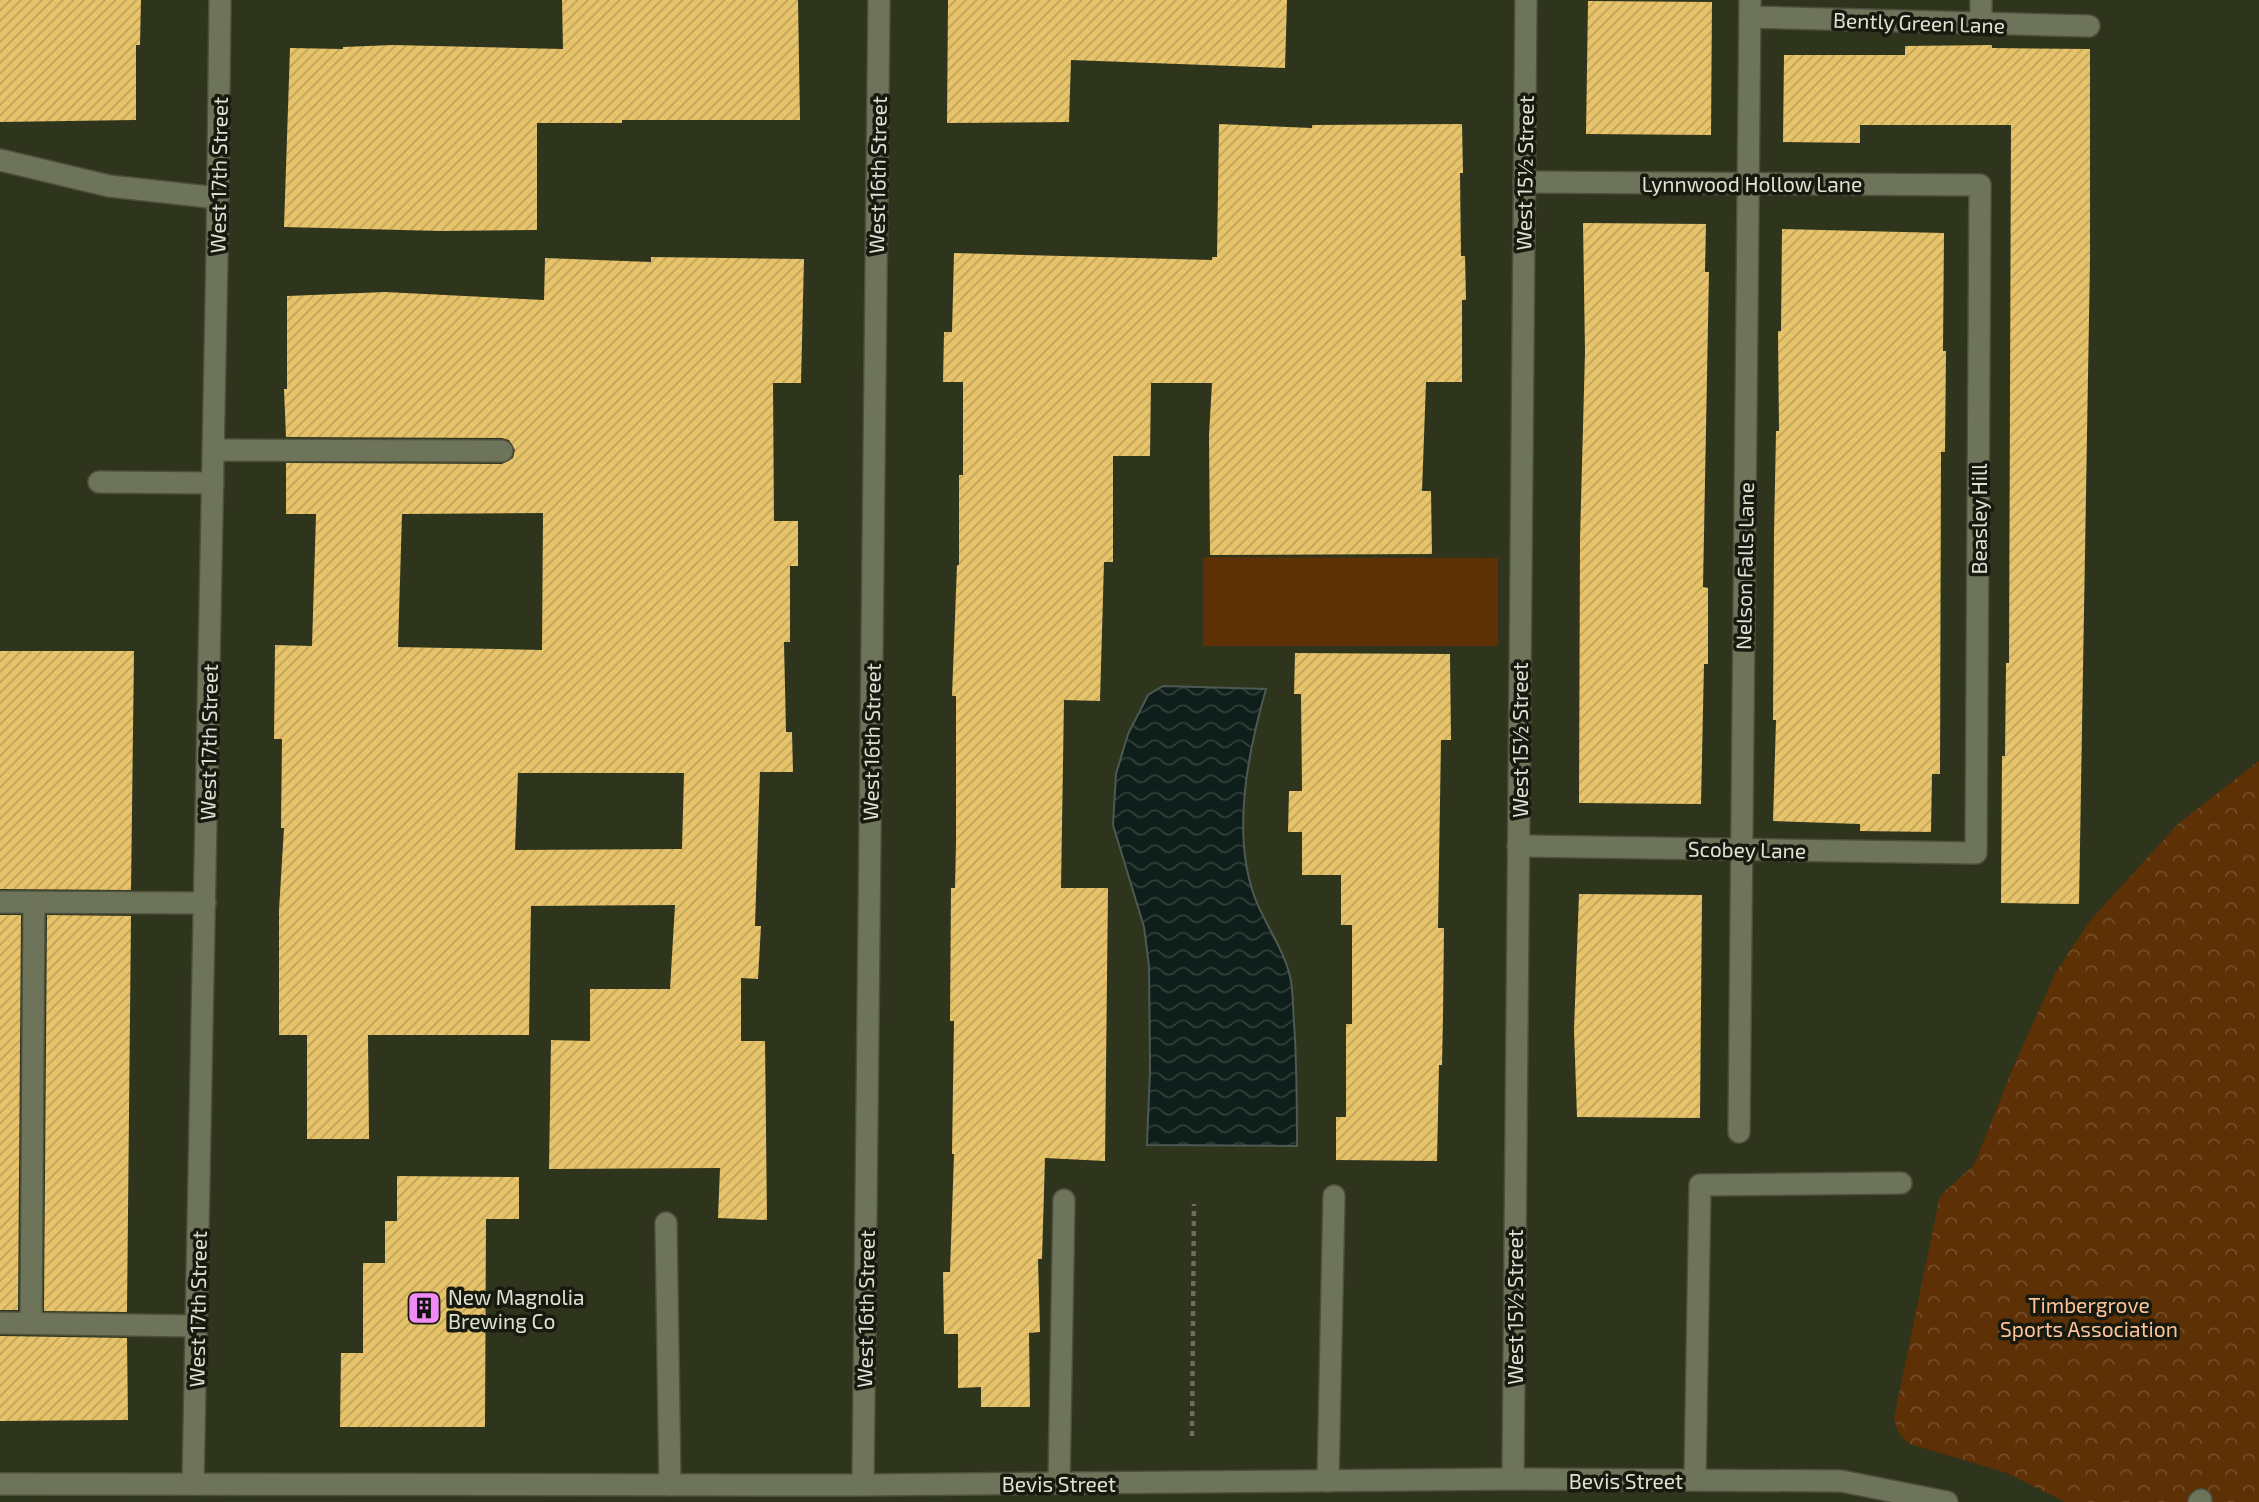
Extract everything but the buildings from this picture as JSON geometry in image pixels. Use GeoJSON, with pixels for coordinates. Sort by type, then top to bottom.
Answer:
{"type":"FeatureCollection","features":[{"type":"Feature","properties":{"kind":"street","name":"West 17th Street"},"geometry":{"type":"LineString","coordinates":[[193,1484],[220,0]]}},
{"type":"Feature","properties":{"kind":"street","name":"West 16th Street"},"geometry":{"type":"LineString","coordinates":[[863,1485],[879,0]]}},
{"type":"Feature","properties":{"kind":"street","name":"West 15½ Street"},"geometry":{"type":"LineString","coordinates":[[1513,1479],[1526,0]]}},
{"type":"Feature","properties":{"kind":"street"},"geometry":{"type":"LineString","coordinates":[[1981,0],[1981,23]]}},
{"type":"Feature","properties":{"kind":"street","name":"Bently Green Lane"},"geometry":{"type":"LineString","coordinates":[[1750,8],[1981,23],[2089,26]]}},
{"type":"Feature","properties":{"kind":"street","name":"Nelson Falls Lane"},"geometry":{"type":"LineString","coordinates":[[1739,1132],[1750,8]]}},
{"type":"Feature","properties":{"kind":"street"},"geometry":{"type":"LineString","coordinates":[[0,160],[110,186],[218,198]]}},
{"type":"Feature","properties":{"kind":"street","name":"Lynnwood Hollow Lane"},"geometry":{"type":"LineString","coordinates":[[1524,182],[1980,185]]}},
{"type":"Feature","properties":{"kind":"street","name":"Beasley Hill"},"geometry":{"type":"LineString","coordinates":[[1976,853],[1980,185]]}},
{"type":"Feature","properties":{"kind":"street"},"geometry":{"type":"LineString","coordinates":[[213,450],[502,451]]}},
{"type":"Feature","properties":{"kind":"street"},"geometry":{"type":"LineString","coordinates":[[99,482],[213,483]]}},
{"type":"Feature","properties":{"kind":"street","name":"Scobey Lane"},"geometry":{"type":"LineString","coordinates":[[1518,846],[1976,853]]}},
{"type":"Feature","properties":{"kind":"street"},"geometry":{"type":"LineString","coordinates":[[0,902],[205,903]]}},
{"type":"Feature","properties":{"kind":"street"},"geometry":{"type":"LineString","coordinates":[[31,1323],[34,903]]}},
{"type":"Feature","properties":{"kind":"street"},"geometry":{"type":"LineString","coordinates":[[1695,1480],[1700,1185],[1900,1182]]}},
{"type":"Feature","properties":{"kind":"street"},"geometry":{"type":"LineString","coordinates":[[1328,1481],[1334,1196]]}},
{"type":"Feature","properties":{"kind":"street"},"geometry":{"type":"LineString","coordinates":[[1059,1483],[1064,1200]]}},
{"type":"Feature","properties":{"kind":"street"},"geometry":{"type":"LineString","coordinates":[[666,1223],[670,1485]]}},
{"type":"Feature","properties":{"kind":"street"},"geometry":{"type":"LineString","coordinates":[[0,1323],[196,1325]]}},
{"type":"Feature","properties":{"kind":"street","name":"Bevis Street"},"geometry":{"type":"LineString","coordinates":[[0,1484],[193,1484],[228,1493],[360,1493],[670,1485],[1513,1479],[1841,1481],[1947,1502]]}},
{"type":"Feature","properties":{"kind":"path"},"geometry":{"type":"LineString","coordinates":[[1192,1436],[1194,1204]]}},
{"type":"Feature","properties":{"kind":"green space"},"geometry":{"type":"Polygon","coordinates":[[[1203,557],[1498,558],[1498,646],[1203,646],[1203,557]]]}},
{"type":"Feature","properties":{"kind":"green space","name":"Timbergrove Sports Association"},"geometry":{"type":"Polygon","coordinates":[[[2259,761],[2259,1502],[2065,1502],[2007,1473],[1910,1444],[1899,1433],[1894,1418],[1940,1196],[1974,1165],[2056,972],[2089,922],[2179,823],[2259,761]]]}},
{"type":"Feature","properties":{"kind":"water"},"geometry":{"type":"Polygon","coordinates":[[[1163,686],[1266,689],[1248,766],[1243,820],[1244,847],[1255,898],[1284,959],[1291,981],[1296,1054],[1297,1146],[1147,1145],[1150,1070],[1149,966],[1144,927],[1113,825],[1116,774],[1128,734],[1148,695],[1163,686]]]}},
{"type":"Feature","properties":{"kind":"place","name":"New Magnolia Brewing Co"},"geometry":{"type":"Point","coordinates":[424,1308]}}]}
